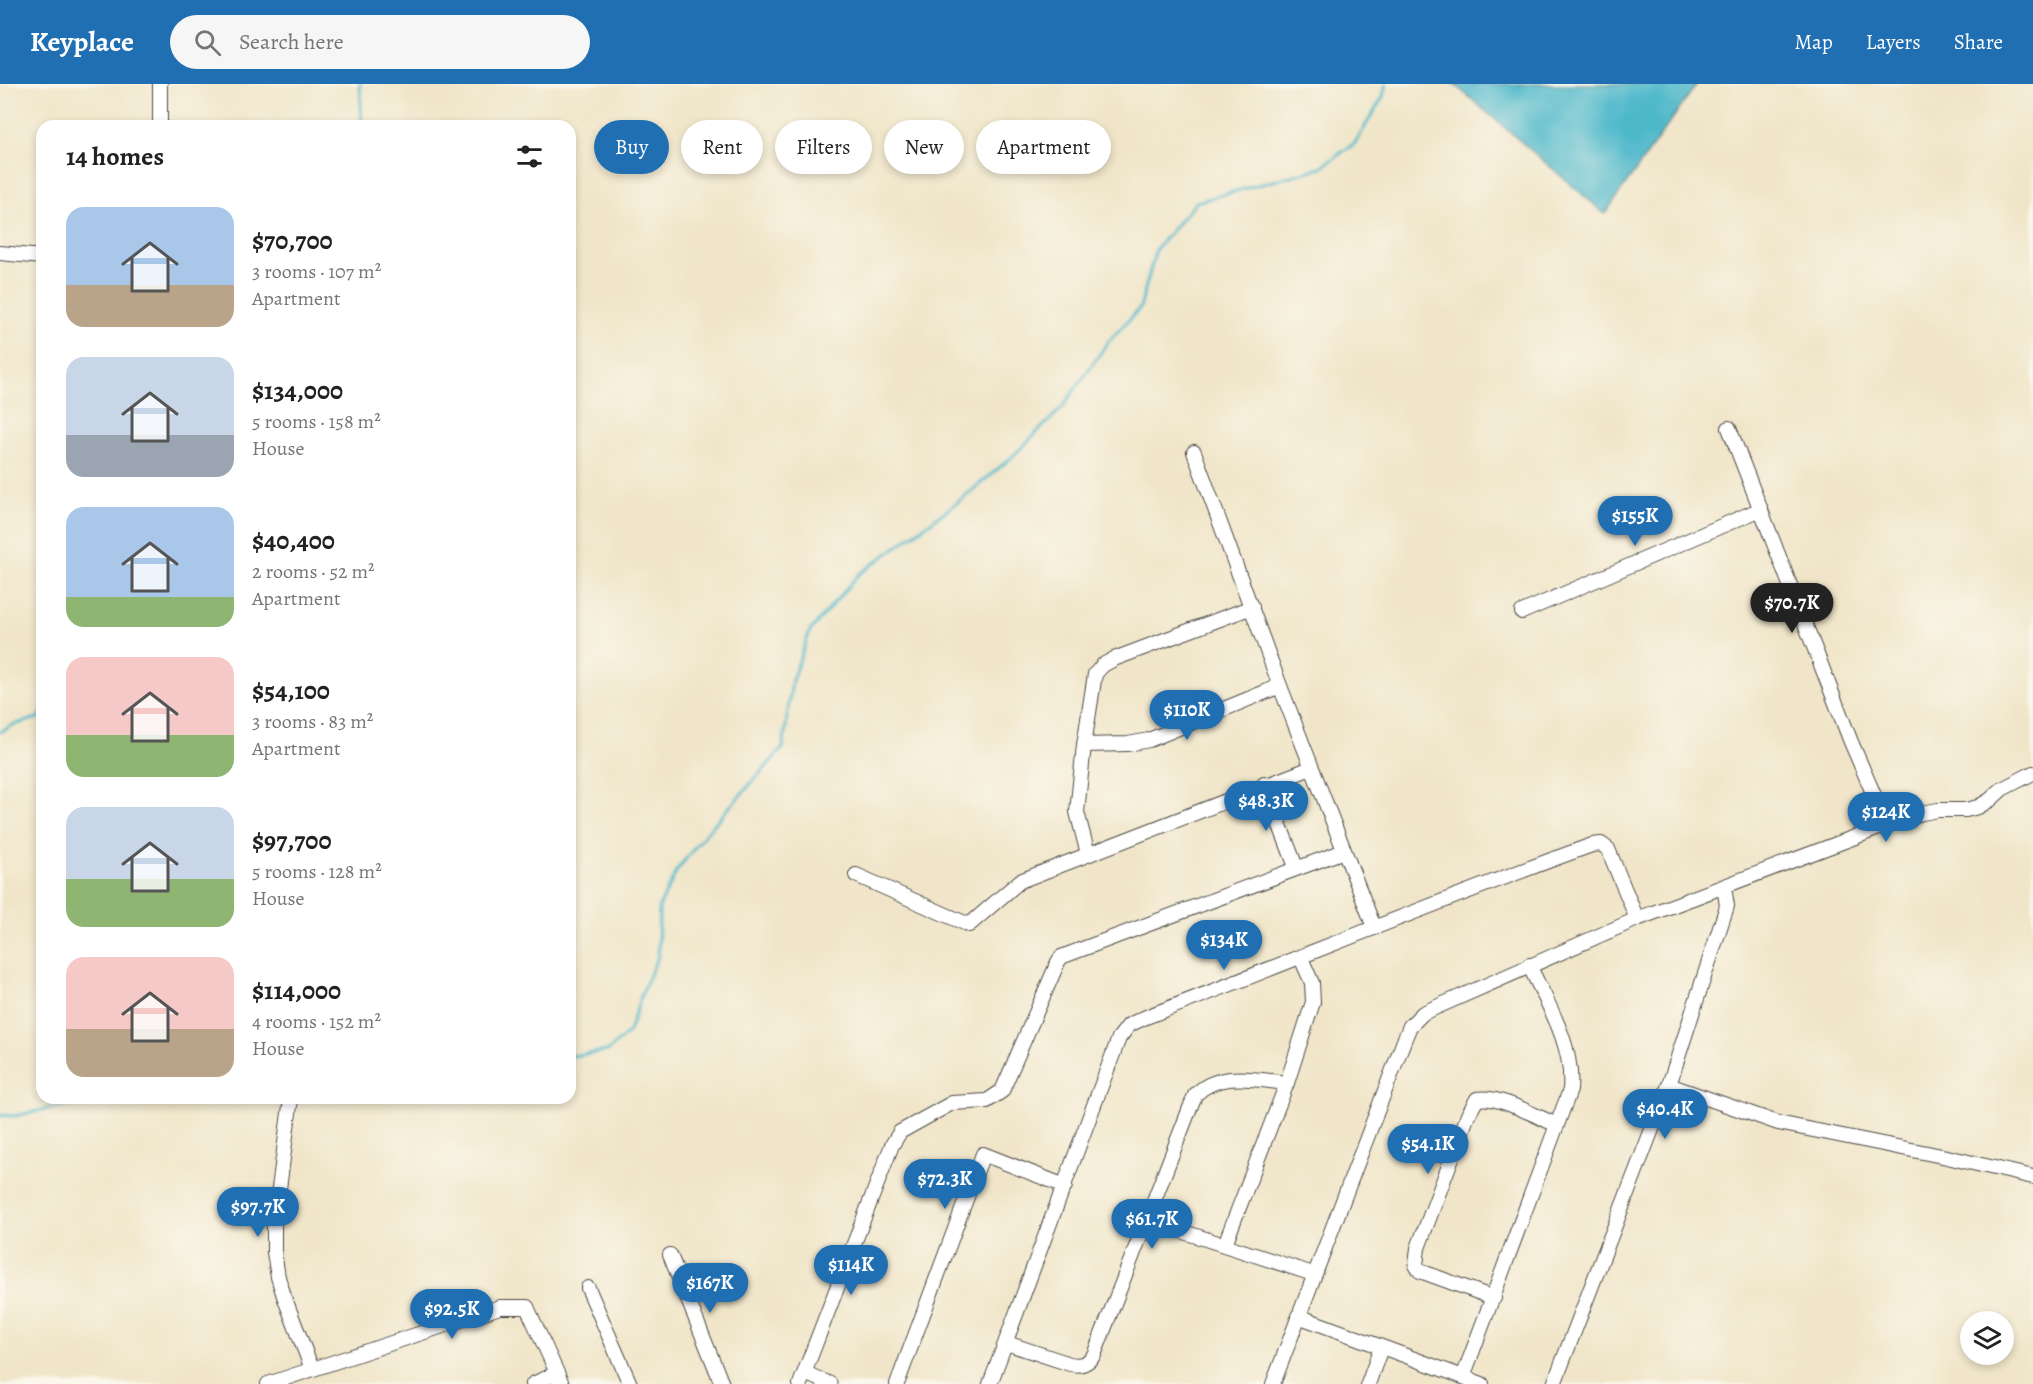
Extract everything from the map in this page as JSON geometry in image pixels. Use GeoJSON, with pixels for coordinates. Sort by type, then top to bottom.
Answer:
{"type":"FeatureCollection","features":[{"type":"Feature","properties":{"kind":"street"},"geometry":{"type":"LineString","coordinates":[[160,84],[160,120]]}},
{"type":"Feature","properties":{"kind":"street"},"geometry":{"type":"LineString","coordinates":[[0,253],[36,256]]}},
{"type":"Feature","properties":{"kind":"street"},"geometry":{"type":"LineString","coordinates":[[1729,428],[1851,742],[1887,825]]}},
{"type":"Feature","properties":{"kind":"street"},"geometry":{"type":"LineString","coordinates":[[1194,452],[1311,768],[1374,927]]}},
{"type":"Feature","properties":{"kind":"street"},"geometry":{"type":"LineString","coordinates":[[1522,612],[1761,510]]}},
{"type":"Feature","properties":{"kind":"street"},"geometry":{"type":"LineString","coordinates":[[1088,854],[1077,812],[1095,674],[1103,665],[1114,659],[1252,607]]}},
{"type":"Feature","properties":{"kind":"street"},"geometry":{"type":"LineString","coordinates":[[1084,745],[1128,744],[1149,740],[1280,686]]}},
{"type":"Feature","properties":{"kind":"street"},"geometry":{"type":"LineString","coordinates":[[856,875],[969,925],[1020,881],[1264,784],[1311,768]]}},
{"type":"Feature","properties":{"kind":"street"},"geometry":{"type":"LineString","coordinates":[[1273,1384],[1313,1274],[1410,1026],[1423,1013],[1637,919],[1887,825],[1922,813],[1978,807],[1990,800],[2001,789],[2033,773]]}},
{"type":"Feature","properties":{"kind":"street"},"geometry":{"type":"LineString","coordinates":[[1264,784],[1296,867]]}},
{"type":"Feature","properties":{"kind":"street"},"geometry":{"type":"LineString","coordinates":[[990,1384],[1119,1038],[1129,1025],[1491,881],[1596,844],[1608,849],[1637,919]]}},
{"type":"Feature","properties":{"kind":"street"},"geometry":{"type":"LineString","coordinates":[[830,1384],[803,1379],[892,1145],[900,1132],[952,1103],[987,1101],[1002,1091],[1061,957],[1296,867],[1344,851]]}},
{"type":"Feature","properties":{"kind":"street"},"geometry":{"type":"LineString","coordinates":[[1554,1384],[1670,1085],[1727,906],[1724,887]]}},
{"type":"Feature","properties":{"kind":"street"},"geometry":{"type":"LineString","coordinates":[[1226,1244],[1287,1083],[1314,996],[1312,983],[1301,958]]}},
{"type":"Feature","properties":{"kind":"street"},"geometry":{"type":"LineString","coordinates":[[1463,1377],[1570,1090],[1570,1062],[1563,1038],[1529,965]]}},
{"type":"Feature","properties":{"kind":"street"},"geometry":{"type":"LineString","coordinates":[[1006,1343],[1070,1364],[1079,1365],[1090,1360],[1094,1355],[1195,1095],[1202,1087],[1235,1077],[1287,1083]]}},
{"type":"Feature","properties":{"kind":"street"},"geometry":{"type":"LineString","coordinates":[[1670,1085],[1778,1123],[2033,1177]]}},
{"type":"Feature","properties":{"kind":"street"},"geometry":{"type":"LineString","coordinates":[[1494,1298],[1420,1271],[1416,1264],[1418,1248],[1468,1115],[1477,1099],[1498,1100],[1557,1125]]}},
{"type":"Feature","properties":{"kind":"street"},"geometry":{"type":"LineString","coordinates":[[290,1104],[274,1226],[274,1252],[282,1290],[312,1368]]}},
{"type":"Feature","properties":{"kind":"street"},"geometry":{"type":"LineString","coordinates":[[897,1384],[983,1154],[1065,1186]]}},
{"type":"Feature","properties":{"kind":"street"},"geometry":{"type":"LineString","coordinates":[[1147,1220],[1313,1274]]}},
{"type":"Feature","properties":{"kind":"street"},"geometry":{"type":"LineString","coordinates":[[670,1255],[722,1384]]}},
{"type":"Feature","properties":{"kind":"street"},"geometry":{"type":"LineString","coordinates":[[588,1288],[630,1384]]}},
{"type":"Feature","properties":{"kind":"street"},"geometry":{"type":"LineString","coordinates":[[268,1384],[500,1307],[527,1306],[560,1378],[533,1384]]}},
{"type":"Feature","properties":{"kind":"street"},"geometry":{"type":"LineString","coordinates":[[1298,1316],[1482,1384]]}},
{"type":"Feature","properties":{"kind":"street"},"geometry":{"type":"LineString","coordinates":[[1368,1384],[1381,1348]]}},
{"type":"Feature","properties":{"kind":"water"},"geometry":{"type":"Polygon","coordinates":[[[1454,84],[1697,84],[1605,214],[1454,84]]]}},
{"type":"Feature","properties":{"kind":"waterway"},"geometry":{"type":"LineString","coordinates":[[360,84],[362,120]]}},
{"type":"Feature","properties":{"kind":"waterway"},"geometry":{"type":"LineString","coordinates":[[576,1055],[608,1051],[629,1032],[658,956],[659,907],[677,870],[707,832],[783,748],[792,680],[810,631],[858,575],[962,499],[1012,457],[1062,408],[1108,342],[1140,308],[1156,249],[1196,202],[1320,168],[1355,143],[1383,97],[1386,84]]}},
{"type":"Feature","properties":{"kind":"waterway"},"geometry":{"type":"LineString","coordinates":[[0,732],[13,725],[36,719]]}},
{"type":"Feature","properties":{"kind":"waterway"},"geometry":{"type":"LineString","coordinates":[[0,1115],[15,1116],[71,1104]]}}]}
